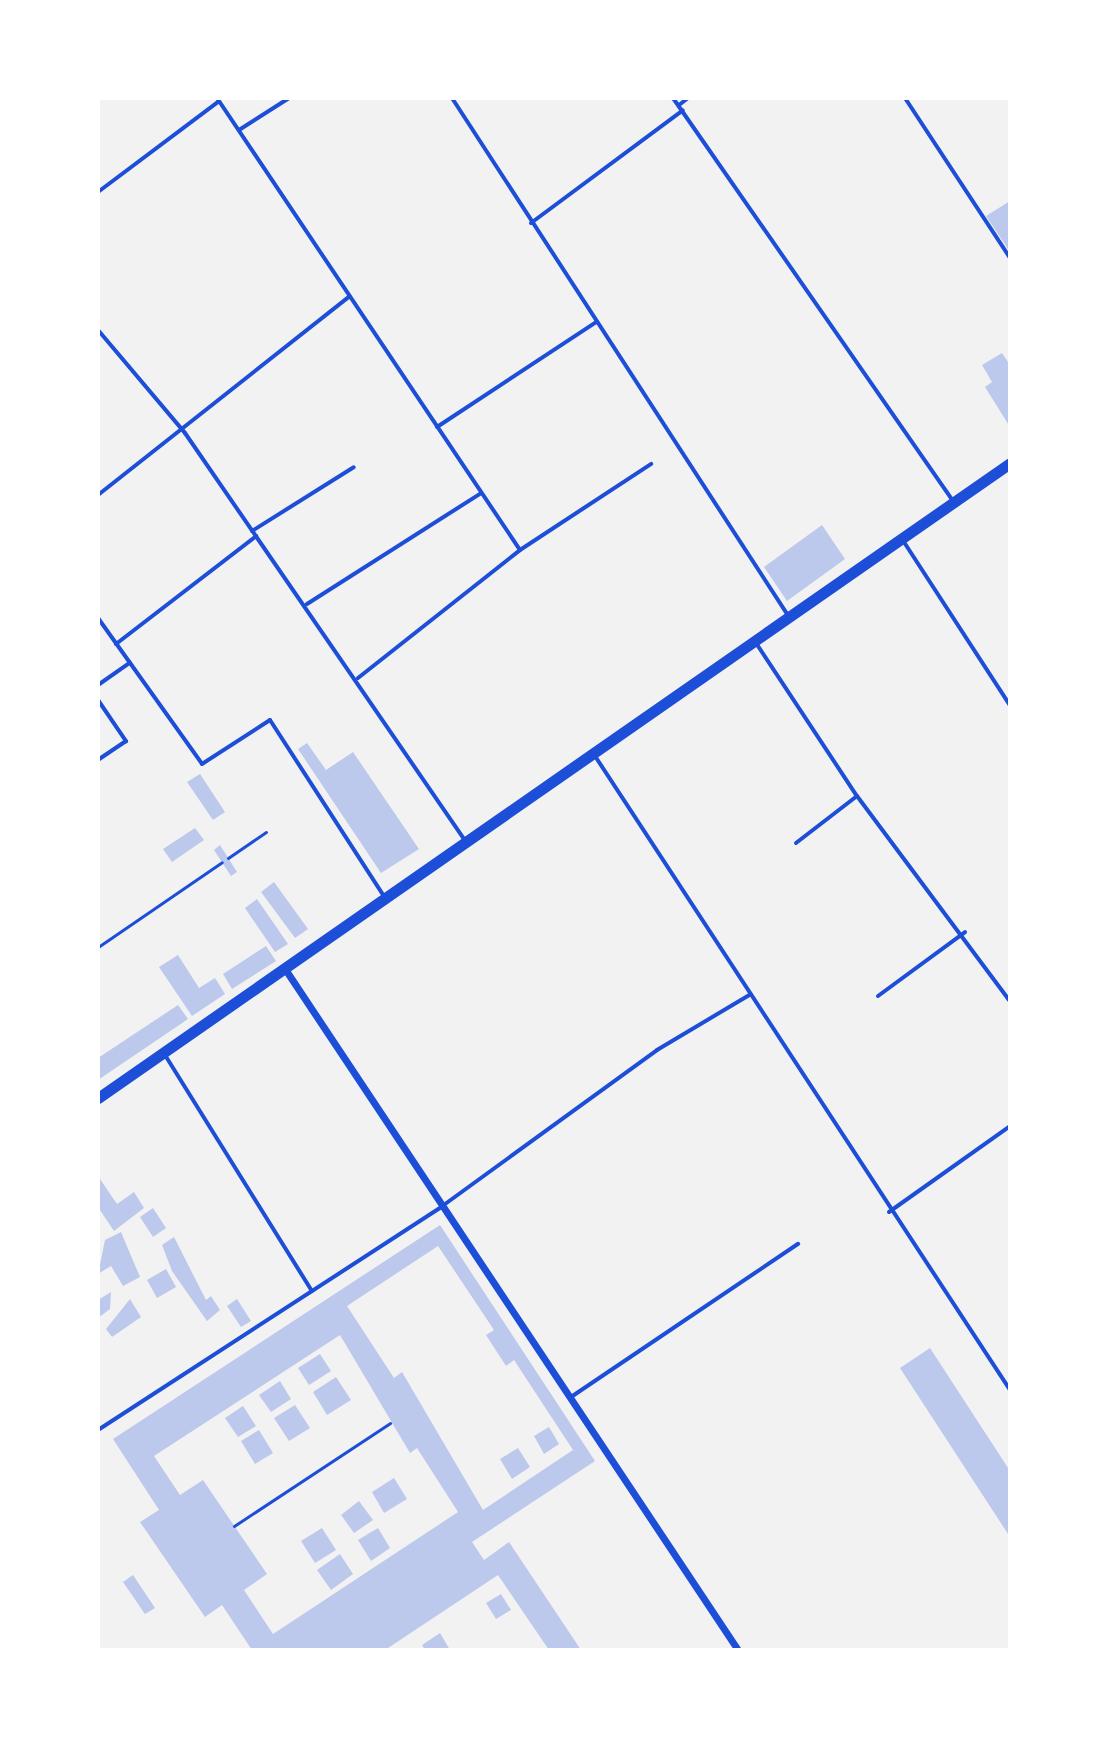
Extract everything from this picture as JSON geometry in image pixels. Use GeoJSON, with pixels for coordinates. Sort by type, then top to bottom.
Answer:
{"type":"FeatureCollection","features":[{"type":"Feature","properties":{"kind":"main road"},"geometry":{"type":"LineString","coordinates":[[98,1098],[756,643],[901,537],[1010,463]]}},
{"type":"Feature","properties":{"kind":"street"},"geometry":{"type":"LineString","coordinates":[[285,969],[738,1650]]}},
{"type":"Feature","properties":{"kind":"lane"},"geometry":{"type":"LineString","coordinates":[[239,130],[289,98]]}},
{"type":"Feature","properties":{"kind":"lane"},"geometry":{"type":"LineString","coordinates":[[452,98],[530,223],[790,619]]}},
{"type":"Feature","properties":{"kind":"lane"},"geometry":{"type":"LineString","coordinates":[[673,98],[954,501]]}},
{"type":"Feature","properties":{"kind":"lane"},"geometry":{"type":"LineString","coordinates":[[530,223],[681,108],[688,98]]}},
{"type":"Feature","properties":{"kind":"lane"},"geometry":{"type":"LineString","coordinates":[[905,98],[1010,258]]}},
{"type":"Feature","properties":{"kind":"lane"},"geometry":{"type":"LineString","coordinates":[[98,192],[218,100],[520,550]]}},
{"type":"Feature","properties":{"kind":"lane"},"geometry":{"type":"LineString","coordinates":[[98,495],[185,433],[257,374],[274,350],[349,297]]}},
{"type":"Feature","properties":{"kind":"lane"},"geometry":{"type":"LineString","coordinates":[[437,427],[596,322]]}},
{"type":"Feature","properties":{"kind":"lane"},"geometry":{"type":"LineString","coordinates":[[98,330],[185,433],[358,678],[467,844]]}},
{"type":"Feature","properties":{"kind":"lane"},"geometry":{"type":"LineString","coordinates":[[358,678],[520,550],[651,464]]}},
{"type":"Feature","properties":{"kind":"lane"},"geometry":{"type":"LineString","coordinates":[[252,531],[354,467]]}},
{"type":"Feature","properties":{"kind":"lane"},"geometry":{"type":"LineString","coordinates":[[307,604],[482,493]]}},
{"type":"Feature","properties":{"kind":"lane"},"geometry":{"type":"LineString","coordinates":[[116,644],[256,536]]}},
{"type":"Feature","properties":{"kind":"lane"},"geometry":{"type":"LineString","coordinates":[[901,537],[1010,705]]}},
{"type":"Feature","properties":{"kind":"lane"},"geometry":{"type":"LineString","coordinates":[[99,621],[202,764],[270,720],[386,899]]}},
{"type":"Feature","properties":{"kind":"lane"},"geometry":{"type":"LineString","coordinates":[[756,643],[857,796],[965,932],[1010,1001]]}},
{"type":"Feature","properties":{"kind":"lane"},"geometry":{"type":"LineString","coordinates":[[98,685],[130,663]]}},
{"type":"Feature","properties":{"kind":"lane"},"geometry":{"type":"LineString","coordinates":[[98,700],[126,741],[98,760]]}},
{"type":"Feature","properties":{"kind":"lane"},"geometry":{"type":"LineString","coordinates":[[595,755],[889,1212],[1010,1390]]}},
{"type":"Feature","properties":{"kind":"lane"},"geometry":{"type":"LineString","coordinates":[[796,843],[857,796]]}},
{"type":"Feature","properties":{"kind":"lane"},"geometry":{"type":"LineString","coordinates":[[878,996],[965,932]]}},
{"type":"Feature","properties":{"kind":"lane"},"geometry":{"type":"LineString","coordinates":[[98,1430],[441,1207],[535,1133],[751,994]]}},
{"type":"Feature","properties":{"kind":"lane"},"geometry":{"type":"LineString","coordinates":[[163,1051],[312,1291]]}},
{"type":"Feature","properties":{"kind":"lane"},"geometry":{"type":"LineString","coordinates":[[889,1212],[1010,1126]]}},
{"type":"Feature","properties":{"kind":"lane"},"geometry":{"type":"LineString","coordinates":[[569,1399],[798,1244]]}},
{"type":"Feature","properties":{"kind":"path"},"geometry":{"type":"LineString","coordinates":[[228,858],[266,832]]}},
{"type":"Feature","properties":{"kind":"path"},"geometry":{"type":"LineString","coordinates":[[98,947],[222,862]]}},
{"type":"Feature","properties":{"kind":"path"},"geometry":{"type":"LineString","coordinates":[[234,1526],[390,1423]]}},
{"type":"Feature","properties":{"kind":"building"},"geometry":{"type":"Polygon","coordinates":[[[1010,201],[1010,252],[986,216],[1010,201]]]}},
{"type":"Feature","properties":{"kind":"building"},"geometry":{"type":"Polygon","coordinates":[[[1002,353],[1010,365],[1010,427],[985,387],[992,382],[982,365],[1002,353]]]}},
{"type":"Feature","properties":{"kind":"building"},"geometry":{"type":"Polygon","coordinates":[[[822,525],[845,559],[787,601],[764,567],[822,525]]]}},
{"type":"Feature","properties":{"kind":"building"},"geometry":{"type":"Polygon","coordinates":[[[307,743],[326,770],[353,752],[419,849],[381,873],[298,749],[307,743]]]}},
{"type":"Feature","properties":{"kind":"building"},"geometry":{"type":"Polygon","coordinates":[[[200,774],[225,812],[213,820],[187,782],[200,774]]]}},
{"type":"Feature","properties":{"kind":"building"},"geometry":{"type":"Polygon","coordinates":[[[195,828],[204,840],[172,862],[163,849],[195,828]]]}},
{"type":"Feature","properties":{"kind":"building"},"geometry":{"type":"Polygon","coordinates":[[[220,845],[237,872],[231,876],[214,850],[220,845]]]}},
{"type":"Feature","properties":{"kind":"building"},"geometry":{"type":"Polygon","coordinates":[[[274,882],[308,929],[295,938],[261,892],[274,882]]]}},
{"type":"Feature","properties":{"kind":"building"},"geometry":{"type":"Polygon","coordinates":[[[257,899],[288,944],[275,952],[245,908],[257,899]]]}},
{"type":"Feature","properties":{"kind":"building"},"geometry":{"type":"Polygon","coordinates":[[[266,946],[276,961],[232,989],[223,974],[266,946]]]}},
{"type":"Feature","properties":{"kind":"building"},"geometry":{"type":"Polygon","coordinates":[[[178,955],[199,988],[215,978],[225,994],[192,1016],[159,967],[178,955]]]}},
{"type":"Feature","properties":{"kind":"building"},"geometry":{"type":"Polygon","coordinates":[[[178,1005],[188,1019],[98,1080],[98,1058],[178,1005]]]}},
{"type":"Feature","properties":{"kind":"building"},"geometry":{"type":"Polygon","coordinates":[[[98,1176],[117,1204],[134,1192],[144,1208],[114,1231],[98,1207],[98,1176]]]}},
{"type":"Feature","properties":{"kind":"building"},"geometry":{"type":"Polygon","coordinates":[[[153,1208],[166,1228],[153,1237],[140,1217],[153,1208]]]}},
{"type":"Feature","properties":{"kind":"building"},"geometry":{"type":"Polygon","coordinates":[[[440,1225],[595,1461],[472,1542],[484,1560],[509,1542],[581,1650],[549,1650],[498,1575],[385,1650],[252,1650],[222,1605],[205,1617],[140,1522],[159,1510],[113,1439],[440,1225]],[[438,1246],[347,1306],[394,1378],[402,1372],[483,1510],[573,1450],[514,1360],[506,1366],[486,1335],[494,1330],[438,1246]],[[340,1335],[154,1456],[180,1495],[203,1480],[267,1574],[244,1590],[273,1634],[458,1512],[417,1448],[410,1453],[340,1335]]]}},
{"type":"Feature","properties":{"kind":"building"},"geometry":{"type":"Polygon","coordinates":[[[121,1232],[140,1277],[123,1286],[111,1266],[98,1274],[105,1240],[121,1232]]]}},
{"type":"Feature","properties":{"kind":"building"},"geometry":{"type":"Polygon","coordinates":[[[174,1237],[206,1300],[211,1296],[220,1310],[207,1321],[172,1271],[162,1245],[174,1237]]]}},
{"type":"Feature","properties":{"kind":"building"},"geometry":{"type":"Polygon","coordinates":[[[166,1269],[176,1287],[157,1298],[147,1280],[166,1269]]]}},
{"type":"Feature","properties":{"kind":"building"},"geometry":{"type":"Polygon","coordinates":[[[111,1292],[110,1309],[98,1318],[98,1300],[111,1292]]]}},
{"type":"Feature","properties":{"kind":"building"},"geometry":{"type":"Polygon","coordinates":[[[130,1299],[141,1317],[112,1337],[106,1329],[130,1299]]]}},
{"type":"Feature","properties":{"kind":"building"},"geometry":{"type":"Polygon","coordinates":[[[237,1299],[251,1321],[241,1327],[227,1306],[237,1299]]]}},
{"type":"Feature","properties":{"kind":"building"},"geometry":{"type":"Polygon","coordinates":[[[930,1348],[1010,1471],[1010,1537],[900,1368],[930,1348]]]}},
{"type":"Feature","properties":{"kind":"building"},"geometry":{"type":"Polygon","coordinates":[[[320,1354],[331,1371],[309,1385],[298,1368],[320,1354]]]}},
{"type":"Feature","properties":{"kind":"building"},"geometry":{"type":"Polygon","coordinates":[[[336,1377],[351,1400],[327,1415],[313,1392],[336,1377]]]}},
{"type":"Feature","properties":{"kind":"building"},"geometry":{"type":"Polygon","coordinates":[[[280,1381],[291,1399],[271,1412],[259,1395],[280,1381]]]}},
{"type":"Feature","properties":{"kind":"building"},"geometry":{"type":"Polygon","coordinates":[[[295,1405],[310,1428],[289,1441],[274,1418],[295,1405]]]}},
{"type":"Feature","properties":{"kind":"building"},"geometry":{"type":"Polygon","coordinates":[[[243,1406],[256,1426],[238,1437],[225,1418],[243,1406]]]}},
{"type":"Feature","properties":{"kind":"building"},"geometry":{"type":"Polygon","coordinates":[[[549,1427],[559,1444],[544,1454],[534,1436],[549,1427]]]}},
{"type":"Feature","properties":{"kind":"building"},"geometry":{"type":"Polygon","coordinates":[[[259,1430],[273,1453],[255,1464],[241,1441],[259,1430]]]}},
{"type":"Feature","properties":{"kind":"building"},"geometry":{"type":"Polygon","coordinates":[[[518,1448],[530,1467],[512,1479],[500,1459],[518,1448]]]}},
{"type":"Feature","properties":{"kind":"building"},"geometry":{"type":"Polygon","coordinates":[[[394,1478],[407,1499],[384,1513],[372,1492],[394,1478]]]}},
{"type":"Feature","properties":{"kind":"building"},"geometry":{"type":"Polygon","coordinates":[[[359,1501],[373,1520],[354,1533],[341,1515],[359,1501]]]}},
{"type":"Feature","properties":{"kind":"building"},"geometry":{"type":"Polygon","coordinates":[[[322,1528],[336,1550],[315,1563],[301,1541],[322,1528]]]}},
{"type":"Feature","properties":{"kind":"building"},"geometry":{"type":"Polygon","coordinates":[[[378,1528],[390,1548],[371,1561],[358,1540],[378,1528]]]}},
{"type":"Feature","properties":{"kind":"building"},"geometry":{"type":"Polygon","coordinates":[[[340,1554],[353,1574],[331,1590],[317,1570],[340,1554]]]}},
{"type":"Feature","properties":{"kind":"building"},"geometry":{"type":"Polygon","coordinates":[[[133,1575],[155,1608],[145,1614],[123,1582],[133,1575]]]}},
{"type":"Feature","properties":{"kind":"building"},"geometry":{"type":"Polygon","coordinates":[[[501,1594],[511,1610],[496,1619],[486,1603],[501,1594]]]}},
{"type":"Feature","properties":{"kind":"building"},"geometry":{"type":"Polygon","coordinates":[[[440,1633],[450,1650],[425,1650],[422,1645],[440,1633]]]}}]}
